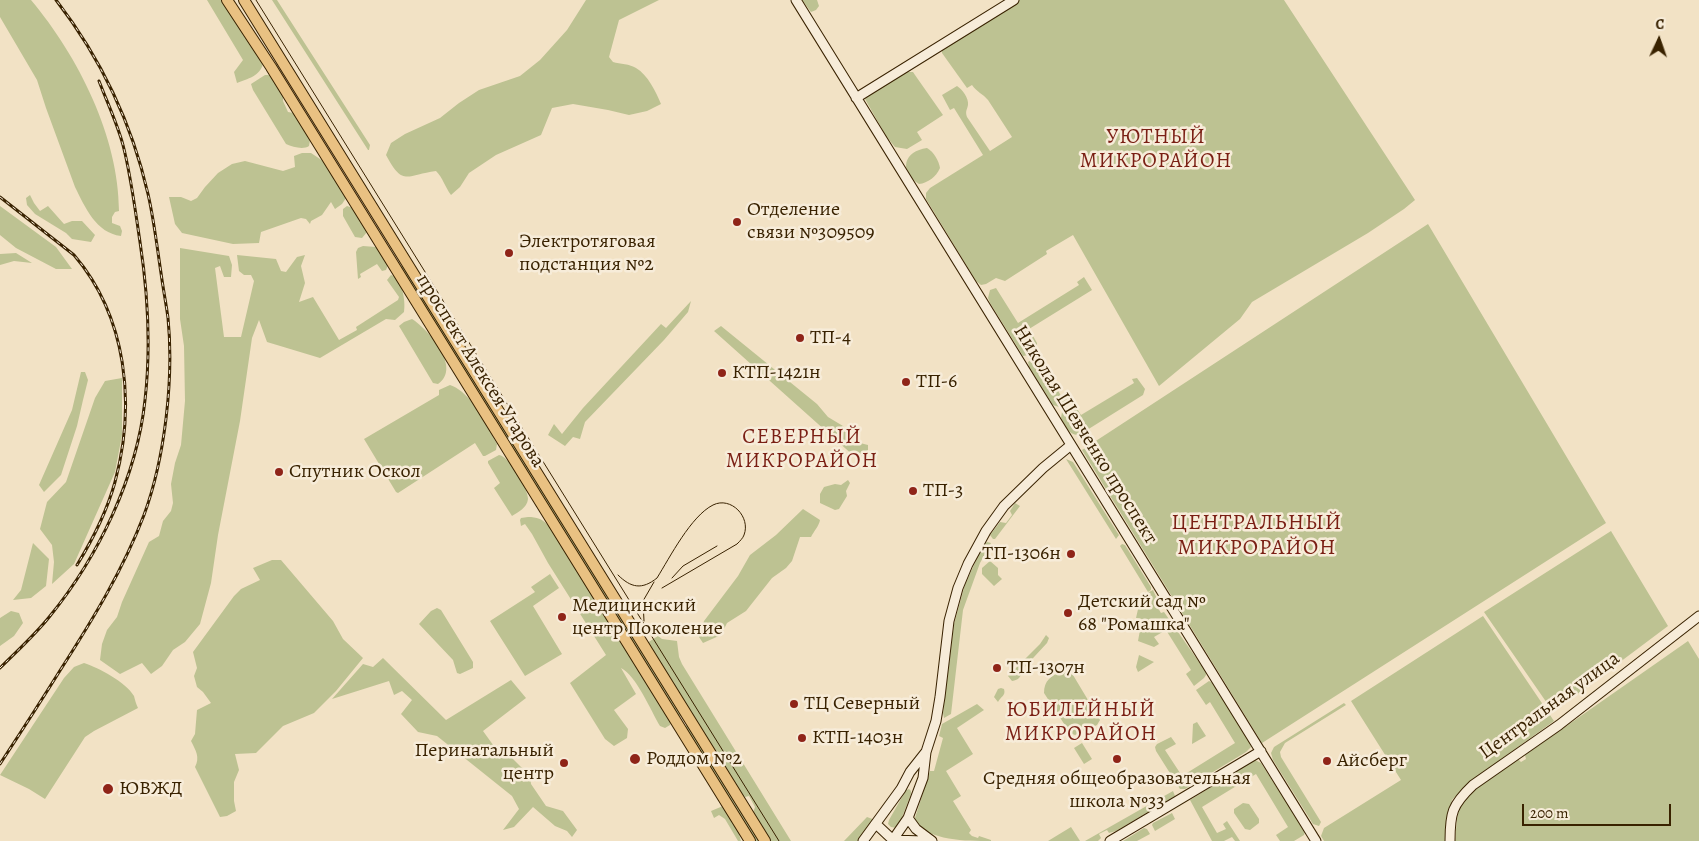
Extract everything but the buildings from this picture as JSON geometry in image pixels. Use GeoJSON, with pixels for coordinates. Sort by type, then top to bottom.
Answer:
{"type":"FeatureCollection","features":[{"type":"Feature","properties":{"kind":"main road","name":"проспект Алексея Угарова"},"geometry":{"type":"LineString","coordinates":[[227,0],[253,38],[750,841]]}},
{"type":"Feature","properties":{"kind":"main road","name":"проспект Алексея Угарова"},"geometry":{"type":"LineString","coordinates":[[244,0],[765,841]]}},
{"type":"Feature","properties":{"kind":"main road","name":"Николая Шевченко проспект"},"geometry":{"type":"LineString","coordinates":[[796,0],[1316,841]]}},
{"type":"Feature","properties":{"kind":"main road"},"geometry":{"type":"LineString","coordinates":[[856,98],[1014,0]]}},
{"type":"Feature","properties":{"kind":"main road"},"geometry":{"type":"LineString","coordinates":[[253,38],[263,32]]}},
{"type":"Feature","properties":{"kind":"main road"},"geometry":{"type":"LineString","coordinates":[[893,841],[908,818],[923,778],[926,752],[936,722],[939,704],[949,621],[958,588],[968,564],[986,531],[1004,506],[1043,468],[1071,446]]}},
{"type":"Feature","properties":{"kind":"main road","name":"Центральная улица"},"geometry":{"type":"LineString","coordinates":[[1450,841],[1451,820],[1454,807],[1460,796],[1559,724],[1699,616]]}},
{"type":"Feature","properties":{"kind":"main road"},"geometry":{"type":"LineString","coordinates":[[678,724],[688,717]]}},
{"type":"Feature","properties":{"kind":"main road"},"geometry":{"type":"LineString","coordinates":[[1110,841],[1261,751]]}},
{"type":"Feature","properties":{"kind":"main road"},"geometry":{"type":"LineString","coordinates":[[863,841],[901,789],[910,772],[926,752]]}},
{"type":"Feature","properties":{"kind":"main road"},"geometry":{"type":"LineString","coordinates":[[901,789],[910,787],[916,795]]}},
{"type":"Feature","properties":{"kind":"main road"},"geometry":{"type":"LineString","coordinates":[[908,818],[916,830],[932,841]]}},
{"type":"Feature","properties":{"kind":"main road"},"geometry":{"type":"LineString","coordinates":[[876,824],[893,841],[923,841]]}},
{"type":"Feature","properties":{"kind":"green space"},"geometry":{"type":"Polygon","coordinates":[[[0,0],[31,0],[65,46],[93,99],[104,126],[112,155],[119,211],[115,212],[112,217],[112,223],[120,226],[121,236],[112,234],[98,224],[83,203],[75,187],[37,80],[0,17],[0,0]]]}},
{"type":"Feature","properties":{"kind":"green space"},"geometry":{"type":"Polygon","coordinates":[[[207,0],[224,0],[263,63],[257,74],[237,83],[234,72],[243,60],[207,0]]]}},
{"type":"Feature","properties":{"kind":"green space"},"geometry":{"type":"Polygon","coordinates":[[[272,0],[277,0],[370,145],[369,150],[368,150],[272,0]]]}},
{"type":"Feature","properties":{"kind":"green space"},"geometry":{"type":"Polygon","coordinates":[[[586,0],[659,0],[619,20],[609,57],[613,62],[631,66],[640,71],[651,84],[661,104],[647,111],[629,115],[573,104],[552,108],[541,135],[496,155],[469,173],[460,187],[451,195],[436,171],[411,176],[401,175],[397,172],[386,155],[391,143],[405,134],[440,118],[479,90],[520,76],[540,60],[567,30],[586,0]]]}},
{"type":"Feature","properties":{"kind":"green space"},"geometry":{"type":"Polygon","coordinates":[[[802,0],[817,0],[819,6],[811,12],[802,0]]]}},
{"type":"Feature","properties":{"kind":"green space"},"geometry":{"type":"Polygon","coordinates":[[[1019,0],[1284,0],[1415,200],[1368,233],[1252,302],[1240,319],[1159,386],[1073,235],[1046,251],[1047,254],[1005,281],[996,278],[981,285],[976,281],[926,199],[926,193],[930,188],[983,155],[954,108],[950,110],[942,95],[957,86],[963,91],[968,102],[967,117],[990,151],[1012,137],[988,100],[972,85],[967,88],[942,53],[942,50],[1019,0]]]}},
{"type":"Feature","properties":{"kind":"green space"},"geometry":{"type":"Polygon","coordinates":[[[903,72],[913,72],[943,115],[917,132],[922,140],[907,149],[895,147],[886,136],[865,99],[866,96],[903,72]]]}},
{"type":"Feature","properties":{"kind":"green space"},"geometry":{"type":"Polygon","coordinates":[[[265,75],[271,77],[283,96],[288,112],[294,113],[310,140],[309,146],[301,148],[286,144],[251,84],[265,75]]]}},
{"type":"Feature","properties":{"kind":"green space"},"geometry":{"type":"Polygon","coordinates":[[[927,148],[936,157],[940,168],[931,179],[919,184],[908,173],[906,162],[913,153],[927,148]]]}},
{"type":"Feature","properties":{"kind":"green space"},"geometry":{"type":"Polygon","coordinates":[[[302,153],[311,153],[323,161],[346,198],[335,209],[331,202],[322,215],[311,221],[310,224],[306,219],[301,218],[261,232],[259,243],[233,244],[182,233],[175,224],[169,197],[181,197],[191,201],[197,198],[218,173],[232,164],[245,161],[283,171],[295,167],[294,156],[302,153]]]}},
{"type":"Feature","properties":{"kind":"green space"},"geometry":{"type":"Polygon","coordinates":[[[30,195],[40,211],[48,206],[64,224],[72,221],[82,221],[95,235],[91,242],[72,239],[66,233],[35,214],[27,205],[26,198],[30,195]]]}},
{"type":"Feature","properties":{"kind":"green space"},"geometry":{"type":"Polygon","coordinates":[[[0,206],[56,247],[72,269],[56,269],[16,248],[0,235],[0,206]]]}},
{"type":"Feature","properties":{"kind":"green space"},"geometry":{"type":"Polygon","coordinates":[[[347,206],[353,208],[367,232],[362,238],[355,237],[343,216],[343,209],[347,206]]]}},
{"type":"Feature","properties":{"kind":"green space"},"geometry":{"type":"Polygon","coordinates":[[[1428,224],[1606,523],[1262,743],[1082,450],[1428,224]]]}},
{"type":"Feature","properties":{"kind":"green space"},"geometry":{"type":"Polygon","coordinates":[[[363,246],[376,247],[388,265],[386,270],[382,271],[377,264],[360,274],[361,277],[358,279],[356,252],[358,248],[363,246]]]}},
{"type":"Feature","properties":{"kind":"green space"},"geometry":{"type":"Polygon","coordinates":[[[180,248],[229,256],[232,265],[231,277],[224,277],[220,266],[215,268],[224,337],[241,337],[254,281],[251,275],[244,275],[239,271],[237,255],[276,259],[281,271],[286,272],[297,257],[305,255],[301,266],[305,283],[299,302],[313,297],[339,340],[357,330],[356,327],[398,300],[399,297],[387,280],[391,275],[398,280],[402,290],[404,312],[395,320],[386,319],[320,358],[267,342],[259,320],[252,338],[240,421],[218,535],[211,583],[200,624],[185,642],[173,650],[162,666],[151,674],[142,663],[120,674],[100,660],[102,644],[107,630],[117,617],[149,542],[159,536],[163,521],[171,511],[173,503],[171,484],[181,445],[185,401],[184,346],[180,319],[180,248]]]}},
{"type":"Feature","properties":{"kind":"green space"},"geometry":{"type":"Polygon","coordinates":[[[16,253],[32,263],[14,261],[0,265],[0,254],[16,253]]]}},
{"type":"Feature","properties":{"kind":"green space"},"geometry":{"type":"Polygon","coordinates":[[[400,266],[403,266],[681,716],[679,717],[400,266]]]}},
{"type":"Feature","properties":{"kind":"green space"},"geometry":{"type":"Polygon","coordinates":[[[1084,277],[1092,290],[1029,329],[1037,343],[1037,349],[1023,356],[990,303],[988,298],[990,290],[996,288],[1018,323],[1079,285],[1077,282],[1084,277]]]}},
{"type":"Feature","properties":{"kind":"green space"},"geometry":{"type":"Polygon","coordinates":[[[691,301],[688,312],[664,340],[585,422],[580,439],[573,437],[565,446],[548,435],[554,424],[562,434],[583,408],[661,324],[666,328],[691,301]]]}},
{"type":"Feature","properties":{"kind":"green space"},"geometry":{"type":"Polygon","coordinates":[[[412,319],[434,340],[445,359],[446,369],[444,377],[438,384],[433,383],[399,326],[412,319]]]}},
{"type":"Feature","properties":{"kind":"green space"},"geometry":{"type":"Polygon","coordinates":[[[721,326],[817,404],[828,417],[843,426],[860,443],[868,445],[868,452],[864,456],[855,457],[714,331],[721,326]]]}},
{"type":"Feature","properties":{"kind":"green space"},"geometry":{"type":"Polygon","coordinates":[[[1037,356],[1042,357],[1040,361],[1063,399],[1067,398],[1067,402],[1059,407],[1053,405],[1029,367],[1028,362],[1037,356]]]}},
{"type":"Feature","properties":{"kind":"green space"},"geometry":{"type":"Polygon","coordinates":[[[81,372],[85,372],[88,380],[77,426],[61,475],[44,492],[39,485],[72,410],[81,372]]]}},
{"type":"Feature","properties":{"kind":"green space"},"geometry":{"type":"Polygon","coordinates":[[[122,378],[122,435],[115,472],[74,564],[52,584],[54,562],[52,545],[40,529],[47,502],[66,482],[95,398],[105,381],[122,378]]]}},
{"type":"Feature","properties":{"kind":"green space"},"geometry":{"type":"Polygon","coordinates":[[[1137,378],[1145,389],[1143,395],[1079,435],[1073,434],[1068,430],[1061,418],[1062,412],[1073,406],[1076,407],[1081,415],[1134,383],[1132,379],[1137,378]]]}},
{"type":"Feature","properties":{"kind":"green space"},"geometry":{"type":"Polygon","coordinates":[[[450,385],[462,392],[477,408],[497,444],[496,450],[483,456],[475,443],[398,493],[364,439],[439,395],[439,390],[450,385]]]}},
{"type":"Feature","properties":{"kind":"green space"},"geometry":{"type":"Polygon","coordinates":[[[499,455],[513,466],[527,494],[526,505],[512,516],[494,488],[500,483],[488,463],[488,461],[499,455]]]}},
{"type":"Feature","properties":{"kind":"green space"},"geometry":{"type":"Polygon","coordinates":[[[1066,459],[1073,462],[1119,535],[1116,539],[1066,459]]]}},
{"type":"Feature","properties":{"kind":"green space"},"geometry":{"type":"Polygon","coordinates":[[[848,480],[850,483],[846,491],[847,496],[839,509],[835,510],[820,503],[820,494],[824,487],[835,484],[841,485],[848,480]]]}},
{"type":"Feature","properties":{"kind":"green space"},"geometry":{"type":"Polygon","coordinates":[[[1015,503],[1020,506],[995,539],[993,539],[990,535],[1000,522],[1006,523],[1012,515],[1010,511],[1015,503]]]}},
{"type":"Feature","properties":{"kind":"green space"},"geometry":{"type":"Polygon","coordinates":[[[803,509],[820,520],[811,537],[800,537],[792,561],[786,568],[772,578],[746,611],[727,623],[721,635],[703,643],[699,637],[704,621],[738,576],[750,555],[776,535],[803,509]]]}},
{"type":"Feature","properties":{"kind":"green space"},"geometry":{"type":"Polygon","coordinates":[[[528,517],[544,521],[548,525],[573,562],[671,722],[670,725],[665,728],[660,726],[638,685],[621,668],[636,694],[614,710],[628,729],[627,738],[614,746],[605,739],[570,683],[606,655],[532,534],[525,524],[521,526],[521,518],[528,517]]]}},
{"type":"Feature","properties":{"kind":"green space"},"geometry":{"type":"Polygon","coordinates":[[[1611,531],[1668,626],[1560,707],[1549,706],[1484,612],[1611,531]]]}},
{"type":"Feature","properties":{"kind":"green space"},"geometry":{"type":"Polygon","coordinates":[[[987,542],[991,543],[980,563],[963,610],[951,714],[944,718],[943,713],[954,624],[965,584],[984,544],[987,542]]]}},
{"type":"Feature","properties":{"kind":"green space"},"geometry":{"type":"Polygon","coordinates":[[[33,543],[49,559],[46,586],[31,598],[13,600],[21,590],[33,543]]]}},
{"type":"Feature","properties":{"kind":"green space"},"geometry":{"type":"Polygon","coordinates":[[[1122,544],[1125,545],[1151,587],[1151,590],[1148,592],[1120,546],[1122,544]]]}},
{"type":"Feature","properties":{"kind":"green space"},"geometry":{"type":"Polygon","coordinates":[[[272,560],[281,560],[333,621],[343,639],[363,658],[336,691],[314,713],[283,726],[256,753],[235,754],[239,770],[234,782],[236,811],[227,816],[220,817],[195,767],[197,757],[191,741],[195,734],[197,710],[211,703],[197,687],[194,676],[197,668],[193,652],[234,596],[241,589],[260,580],[253,568],[272,560]]]}},
{"type":"Feature","properties":{"kind":"green space"},"geometry":{"type":"Polygon","coordinates":[[[990,561],[998,568],[998,575],[1002,579],[994,586],[982,574],[982,568],[990,561]]]}},
{"type":"Feature","properties":{"kind":"green space"},"geometry":{"type":"Polygon","coordinates":[[[550,574],[559,588],[533,606],[562,654],[525,676],[490,621],[535,592],[531,587],[550,574]]]}},
{"type":"Feature","properties":{"kind":"green space"},"geometry":{"type":"Polygon","coordinates":[[[1153,590],[1158,601],[1155,603],[1161,613],[1164,612],[1206,672],[1204,678],[1194,686],[1186,674],[1191,670],[1166,630],[1154,637],[1159,644],[1154,647],[1138,641],[1142,619],[1136,618],[1141,596],[1153,590]]]}},
{"type":"Feature","properties":{"kind":"green space"},"geometry":{"type":"Polygon","coordinates":[[[437,608],[441,610],[473,662],[473,668],[460,674],[457,673],[453,660],[419,624],[431,611],[437,608]]]}},
{"type":"Feature","properties":{"kind":"green space"},"geometry":{"type":"Polygon","coordinates":[[[11,611],[19,613],[23,623],[14,636],[0,646],[0,618],[11,611]]]}},
{"type":"Feature","properties":{"kind":"green space"},"geometry":{"type":"Polygon","coordinates":[[[1483,616],[1554,721],[1468,783],[1452,800],[1446,821],[1447,841],[1324,841],[1321,836],[1324,828],[1401,780],[1351,701],[1483,616]]]}},
{"type":"Feature","properties":{"kind":"green space"},"geometry":{"type":"Polygon","coordinates":[[[1046,635],[1049,638],[1047,643],[1022,670],[1019,678],[1012,681],[1008,676],[1040,644],[1046,635]]]}},
{"type":"Feature","properties":{"kind":"green space"},"geometry":{"type":"Polygon","coordinates":[[[658,636],[662,639],[677,641],[682,664],[791,841],[770,841],[753,813],[755,807],[749,796],[745,797],[740,792],[647,643],[658,636]]]}},
{"type":"Feature","properties":{"kind":"green space"},"geometry":{"type":"Polygon","coordinates":[[[1688,641],[1699,659],[1699,841],[1455,841],[1458,808],[1469,792],[1518,759],[1521,762],[1526,759],[1525,755],[1688,641]]]}},
{"type":"Feature","properties":{"kind":"green space"},"geometry":{"type":"Polygon","coordinates":[[[1139,655],[1154,662],[1138,672],[1136,667],[1139,655]]]}},
{"type":"Feature","properties":{"kind":"green space"},"geometry":{"type":"Polygon","coordinates":[[[383,658],[446,720],[511,680],[526,698],[483,731],[496,749],[510,756],[530,776],[531,784],[546,806],[563,811],[577,830],[572,837],[567,831],[555,826],[533,807],[514,827],[503,830],[519,809],[512,796],[437,736],[418,732],[401,714],[412,700],[402,691],[394,695],[389,681],[332,699],[363,664],[373,667],[383,658]]]}},
{"type":"Feature","properties":{"kind":"green space"},"geometry":{"type":"Polygon","coordinates":[[[84,663],[97,668],[125,686],[134,696],[138,708],[85,737],[45,799],[0,775],[64,678],[74,667],[84,663]]]}},
{"type":"Feature","properties":{"kind":"green space"},"geometry":{"type":"Polygon","coordinates":[[[1062,672],[1068,672],[1073,675],[1100,720],[1097,725],[1075,735],[1070,733],[1044,693],[1045,685],[1049,679],[1062,672]]]}},
{"type":"Feature","properties":{"kind":"green space"},"geometry":{"type":"Polygon","coordinates":[[[1209,681],[1213,683],[1250,742],[1251,747],[1246,752],[1185,789],[1180,789],[1156,751],[1155,747],[1157,744],[1171,737],[1176,744],[1165,750],[1182,776],[1235,743],[1210,702],[1206,705],[1196,690],[1209,681]]]}},
{"type":"Feature","properties":{"kind":"green space"},"geometry":{"type":"Polygon","coordinates":[[[998,689],[1004,689],[1004,693],[998,702],[994,697],[998,689]]]}},
{"type":"Feature","properties":{"kind":"green space"},"geometry":{"type":"Polygon","coordinates":[[[1344,703],[1346,705],[1285,743],[1280,752],[1281,757],[1321,822],[1319,826],[1313,824],[1273,760],[1271,753],[1274,747],[1344,703]]]}},
{"type":"Feature","properties":{"kind":"green space"},"geometry":{"type":"Polygon","coordinates":[[[977,704],[984,710],[957,728],[973,754],[946,771],[961,796],[953,801],[971,830],[969,833],[972,836],[978,838],[979,836],[991,841],[960,840],[938,836],[921,828],[914,821],[930,771],[934,771],[943,738],[939,736],[942,724],[977,704]]]}},
{"type":"Feature","properties":{"kind":"green space"},"geometry":{"type":"Polygon","coordinates":[[[1197,722],[1206,736],[1192,744],[1193,724],[1197,722]]]}},
{"type":"Feature","properties":{"kind":"green space"},"geometry":{"type":"Polygon","coordinates":[[[686,725],[759,841],[756,841],[686,729],[686,725]]]}},
{"type":"Feature","properties":{"kind":"green space"},"geometry":{"type":"Polygon","coordinates":[[[1082,743],[1092,759],[1084,764],[1074,748],[1082,743]]]}},
{"type":"Feature","properties":{"kind":"green space"},"geometry":{"type":"Polygon","coordinates":[[[1255,760],[1261,763],[1305,831],[1304,835],[1294,841],[1280,841],[1276,835],[1288,827],[1256,774],[1202,807],[1217,833],[1226,829],[1223,824],[1227,821],[1240,841],[1235,841],[1232,837],[1224,841],[1212,841],[1190,800],[1255,760]]]}},
{"type":"Feature","properties":{"kind":"green space"},"geometry":{"type":"Polygon","coordinates":[[[909,789],[911,794],[899,825],[897,828],[891,827],[888,824],[889,820],[906,790],[909,789]]]}},
{"type":"Feature","properties":{"kind":"green space"},"geometry":{"type":"Polygon","coordinates":[[[1173,791],[1175,796],[1116,831],[1109,833],[1107,830],[1099,834],[1101,838],[1098,841],[1085,841],[1173,791]]]}},
{"type":"Feature","properties":{"kind":"green space"},"geometry":{"type":"Polygon","coordinates":[[[1243,803],[1249,804],[1259,819],[1259,823],[1250,830],[1245,829],[1234,813],[1234,809],[1243,803]]]}},
{"type":"Feature","properties":{"kind":"green space"},"geometry":{"type":"Polygon","coordinates":[[[723,806],[738,830],[741,841],[738,841],[725,819],[719,815],[714,818],[711,811],[723,806]]]}},
{"type":"Feature","properties":{"kind":"green space"},"geometry":{"type":"Polygon","coordinates":[[[1172,813],[1175,819],[1155,831],[1153,823],[1172,813]]]}},
{"type":"Feature","properties":{"kind":"green space"},"geometry":{"type":"Polygon","coordinates":[[[867,817],[875,820],[858,841],[844,841],[867,817]]]}},
{"type":"Feature","properties":{"kind":"green space"},"geometry":{"type":"Polygon","coordinates":[[[1071,827],[1080,841],[1048,841],[1071,827]]]}},
{"type":"Feature","properties":{"kind":"green space"},"geometry":{"type":"Polygon","coordinates":[[[1144,828],[1150,834],[1137,841],[1123,841],[1144,828]]]}},
{"type":"Feature","properties":{"kind":"tram line"},"geometry":{"type":"LineString","coordinates":[[256,0],[779,841]]}},
{"type":"Feature","properties":{"kind":"tram line"},"geometry":{"type":"LineString","coordinates":[[618,575],[632,585],[641,586],[652,582],[657,578],[689,527],[705,510],[720,503],[726,503],[738,510],[745,521],[744,536],[739,542],[662,588]]}},
{"type":"Feature","properties":{"kind":"tram line"},"geometry":{"type":"LineString","coordinates":[[672,578],[683,566],[717,546]]}},
{"type":"Feature","properties":{"kind":"tram line"},"geometry":{"type":"LineString","coordinates":[[644,621],[643,601],[654,582]]}},
{"type":"Feature","properties":{"kind":"railway"},"geometry":{"type":"LineString","coordinates":[[0,764],[96,613],[127,555],[151,493],[162,443],[169,392],[170,341],[168,318],[152,214],[141,168],[123,117],[100,68],[87,45],[56,0]]}},
{"type":"Feature","properties":{"kind":"railway"},"geometry":{"type":"LineString","coordinates":[[0,668],[44,623],[68,593],[84,568],[99,542],[124,487],[141,429],[147,380],[148,340],[143,262],[131,181],[123,145],[99,81]]}},
{"type":"Feature","properties":{"kind":"railway"},"geometry":{"type":"LineString","coordinates":[[0,197],[74,255],[92,279],[106,306],[116,334],[122,362],[125,422],[115,482],[99,525],[77,565]]}},
{"type":"Feature","properties":{"kind":"place","name":"Отделение связи №309509"},"geometry":{"type":"Point","coordinates":[737,222]}},
{"type":"Feature","properties":{"kind":"place","name":"Электротяговая подстанция №2"},"geometry":{"type":"Point","coordinates":[509,253]}},
{"type":"Feature","properties":{"kind":"place","name":"ТП-4"},"geometry":{"type":"Point","coordinates":[800,338]}},
{"type":"Feature","properties":{"kind":"place","name":"КТП-1421н"},"geometry":{"type":"Point","coordinates":[722,373]}},
{"type":"Feature","properties":{"kind":"place","name":"ТП-6"},"geometry":{"type":"Point","coordinates":[906,382]}},
{"type":"Feature","properties":{"kind":"place","name":"Спутник Оскол"},"geometry":{"type":"Point","coordinates":[279,472]}},
{"type":"Feature","properties":{"kind":"place","name":"ТП-3"},"geometry":{"type":"Point","coordinates":[913,491]}},
{"type":"Feature","properties":{"kind":"place","name":"ТП-1306н"},"geometry":{"type":"Point","coordinates":[1071,554]}},
{"type":"Feature","properties":{"kind":"place","name":"Детский сад № 68 \"Ромашка\""},"geometry":{"type":"Point","coordinates":[1068,613]}},
{"type":"Feature","properties":{"kind":"place","name":"Медицинский центр Поколение"},"geometry":{"type":"Point","coordinates":[562,617]}},
{"type":"Feature","properties":{"kind":"place","name":"ТП-1307н"},"geometry":{"type":"Point","coordinates":[997,668]}},
{"type":"Feature","properties":{"kind":"place","name":"ТЦ Северный"},"geometry":{"type":"Point","coordinates":[794,704]}},
{"type":"Feature","properties":{"kind":"place","name":"КТП-1403н"},"geometry":{"type":"Point","coordinates":[802,738]}},
{"type":"Feature","properties":{"kind":"place","name":"Роддом №2"},"geometry":{"type":"Point","coordinates":[635,759]}},
{"type":"Feature","properties":{"kind":"place","name":"Средняя общеобразовательная школа №33"},"geometry":{"type":"Point","coordinates":[1117,759]}},
{"type":"Feature","properties":{"kind":"place","name":"Айсберг"},"geometry":{"type":"Point","coordinates":[1327,761]}},
{"type":"Feature","properties":{"kind":"place","name":"Перинатальный центр"},"geometry":{"type":"Point","coordinates":[564,763]}},
{"type":"Feature","properties":{"kind":"place","name":"ЮВЖД"},"geometry":{"type":"Point","coordinates":[108,789]}},
{"type":"Feature","properties":{"kind":"district","name":"УЮТНЫЙ МИКРОРАЙОН"},"geometry":{"type":"Point","coordinates":[1156,150]}},
{"type":"Feature","properties":{"kind":"district","name":"СЕВЕРНЫЙ МИКРОРАЙОН"},"geometry":{"type":"Point","coordinates":[802,450]}},
{"type":"Feature","properties":{"kind":"district","name":"ЦЕНТРАЛЬНЫЙ МИКРОРАЙОН"},"geometry":{"type":"Point","coordinates":[1257,536]}},
{"type":"Feature","properties":{"kind":"district","name":"ЮБИЛЕЙНЫЙ МИКРОРАЙОН"},"geometry":{"type":"Point","coordinates":[1081,723]}}]}
